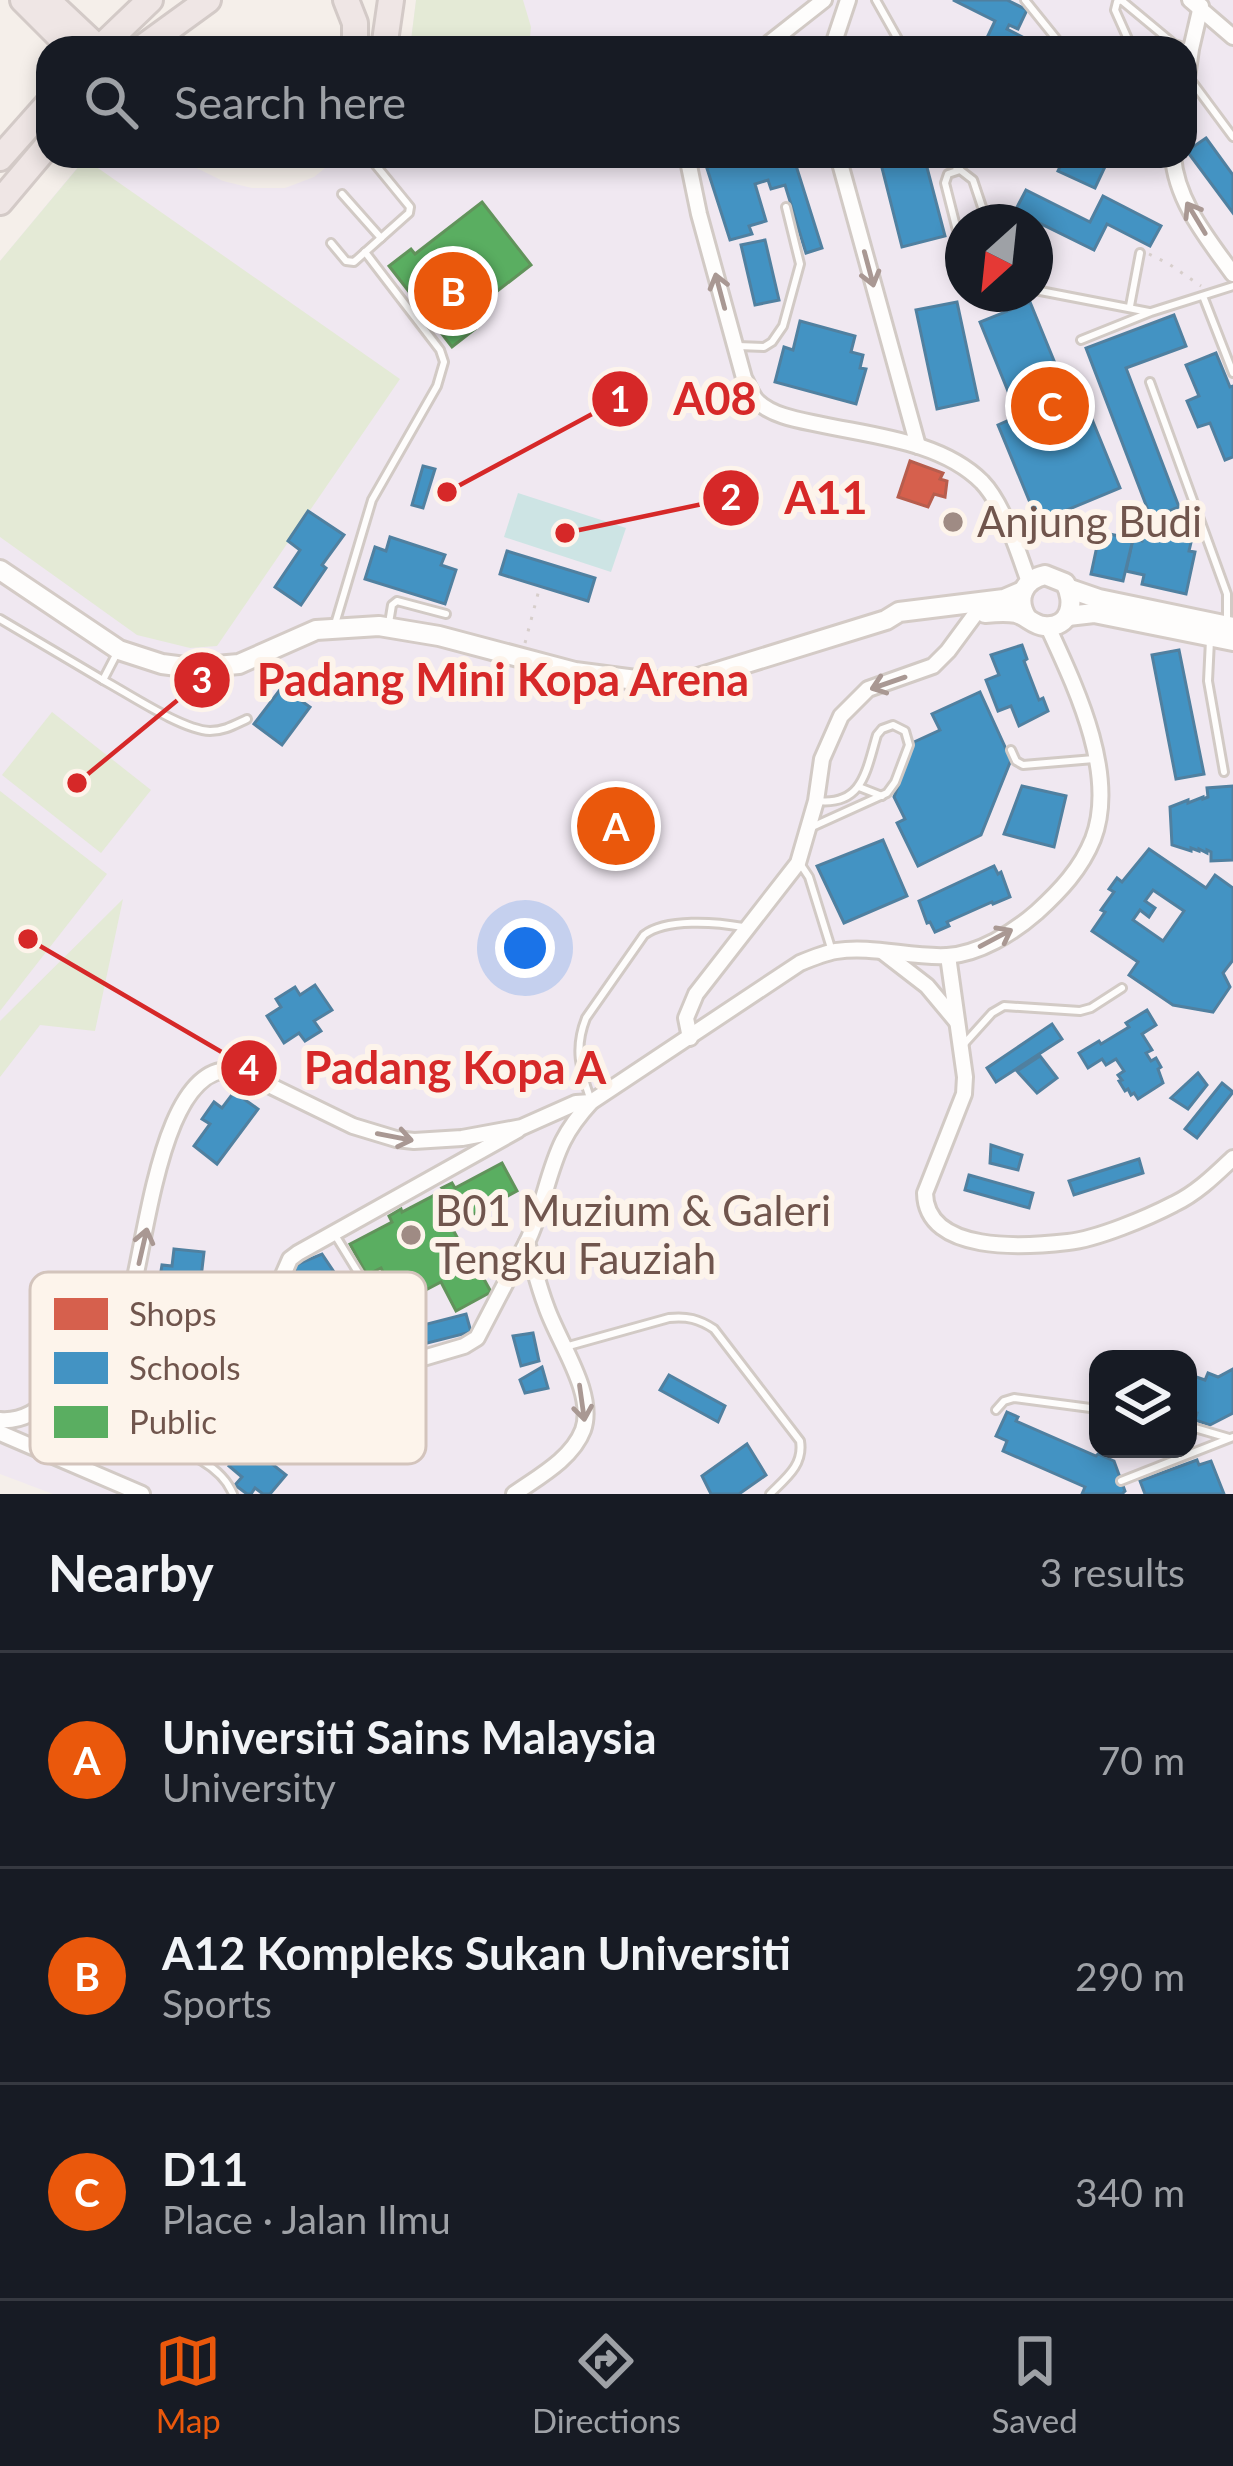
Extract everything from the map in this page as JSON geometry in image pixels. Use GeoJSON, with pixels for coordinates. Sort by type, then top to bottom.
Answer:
{"type":"FeatureCollection","features":[{"type":"Feature","properties":{"kind":"highway"},"geometry":{"type":"LineString","coordinates":[[23,0],[59,36]]}},
{"type":"Feature","properties":{"kind":"highway"},"geometry":{"type":"LineString","coordinates":[[47,0],[86,36]]}},
{"type":"Feature","properties":{"kind":"highway"},"geometry":{"type":"LineString","coordinates":[[112,36],[150,0]]}},
{"type":"Feature","properties":{"kind":"highway"},"geometry":{"type":"LineString","coordinates":[[153,36],[189,0]]}},
{"type":"Feature","properties":{"kind":"highway"},"geometry":{"type":"LineString","coordinates":[[158,36],[208,0]]}},
{"type":"Feature","properties":{"kind":"highway"},"geometry":{"type":"LineString","coordinates":[[346,0],[356,36]]}},
{"type":"Feature","properties":{"kind":"highway"},"geometry":{"type":"LineString","coordinates":[[386,36],[391,0]]}},
{"type":"Feature","properties":{"kind":"highway"},"geometry":{"type":"LineString","coordinates":[[0,158],[36,118]]}},
{"type":"Feature","properties":{"kind":"highway"},"geometry":{"type":"LineString","coordinates":[[0,202],[36,159]]}},
{"type":"Feature","properties":{"kind":"street"},"geometry":{"type":"LineString","coordinates":[[778,36],[824,0]]}},
{"type":"Feature","properties":{"kind":"street"},"geometry":{"type":"LineString","coordinates":[[836,36],[848,0]]}},
{"type":"Feature","properties":{"kind":"street"},"geometry":{"type":"LineString","coordinates":[[1195,3],[1233,37]]}},
{"type":"Feature","properties":{"kind":"street"},"geometry":{"type":"LineString","coordinates":[[1192,36],[1195,3]]}},
{"type":"Feature","properties":{"kind":"street"},"geometry":{"type":"LineString","coordinates":[[689,168],[744,378],[756,401],[775,412],[917,446],[953,461],[979,478],[992,494],[1032,582],[1022,610],[1028,618],[1048,626],[1063,621],[1072,607],[1070,589]]}},
{"type":"Feature","properties":{"kind":"street"},"geometry":{"type":"LineString","coordinates":[[841,168],[917,446]]}},
{"type":"Feature","properties":{"kind":"street"},"geometry":{"type":"LineString","coordinates":[[1174,168],[1187,204],[1233,274]]}},
{"type":"Feature","properties":{"kind":"street"},"geometry":{"type":"LineString","coordinates":[[0,570],[119,650],[194,668],[239,664],[302,634],[334,627],[388,626],[575,671],[651,682],[695,679],[899,612],[1004,599],[1032,582],[1060,578],[1070,589],[1226,633]]}},
{"type":"Feature","properties":{"kind":"street"},"geometry":{"type":"LineString","coordinates":[[886,620],[897,624],[976,613],[1016,613],[1028,618]]}},
{"type":"Feature","properties":{"kind":"street"},"geometry":{"type":"LineString","coordinates":[[690,1038],[689,1007],[798,863],[817,801],[821,759],[841,716],[868,689],[933,666],[976,613]]}},
{"type":"Feature","properties":{"kind":"street"},"geometry":{"type":"LineString","coordinates":[[1068,616],[1094,613],[1226,633]]}},
{"type":"Feature","properties":{"kind":"street"},"geometry":{"type":"LineString","coordinates":[[426,1356],[471,1343],[481,1333],[536,1225],[559,1150],[574,1121],[591,1102],[800,963],[832,951],[948,956],[974,950],[1028,920],[1059,891],[1094,837],[1100,810],[1097,759],[1080,699],[1048,626]]}},
{"type":"Feature","properties":{"kind":"street"},"geometry":{"type":"LineString","coordinates":[[883,952],[928,986],[958,1022]]}},
{"type":"Feature","properties":{"kind":"street"},"geometry":{"type":"LineString","coordinates":[[948,956],[964,1094],[926,1192],[930,1216],[939,1227],[995,1244],[1068,1242],[1175,1204],[1233,1158]]}},
{"type":"Feature","properties":{"kind":"street"},"geometry":{"type":"LineString","coordinates":[[137,1272],[158,1162],[192,1091],[208,1074],[230,1069],[242,1072],[353,1126],[396,1139],[462,1138],[542,1125],[559,1150]]}},
{"type":"Feature","properties":{"kind":"street"},"geometry":{"type":"LineString","coordinates":[[285,1272],[290,1259],[334,1232],[526,1125],[575,1103],[591,1102]]}},
{"type":"Feature","properties":{"kind":"street"},"geometry":{"type":"LineString","coordinates":[[514,1494],[576,1444],[586,1413],[585,1396],[547,1311],[527,1242]]}},
{"type":"Feature","properties":{"kind":"street"},"geometry":{"type":"LineString","coordinates":[[0,1420],[30,1415]]}},
{"type":"Feature","properties":{"kind":"street"},"geometry":{"type":"LineString","coordinates":[[0,1433],[30,1446]]}},
{"type":"Feature","properties":{"kind":"street"},"geometry":{"type":"LineString","coordinates":[[73,1464],[142,1494]]}},
{"type":"Feature","properties":{"kind":"lane"},"geometry":{"type":"LineString","coordinates":[[876,0],[896,36]]}},
{"type":"Feature","properties":{"kind":"lane"},"geometry":{"type":"LineString","coordinates":[[1025,0],[1054,36]]}},
{"type":"Feature","properties":{"kind":"lane"},"geometry":{"type":"LineString","coordinates":[[1127,36],[1115,10],[1121,0],[1164,36]]}},
{"type":"Feature","properties":{"kind":"lane"},"geometry":{"type":"LineString","coordinates":[[1197,96],[1233,137]]}},
{"type":"Feature","properties":{"kind":"lane"},"geometry":{"type":"LineString","coordinates":[[331,243],[349,263],[411,210],[378,168]]}},
{"type":"Feature","properties":{"kind":"lane"},"geometry":{"type":"LineString","coordinates":[[958,168],[977,186],[982,204]]}},
{"type":"Feature","properties":{"kind":"lane"},"geometry":{"type":"LineString","coordinates":[[950,204],[945,183],[948,174],[960,170]]}},
{"type":"Feature","properties":{"kind":"lane"},"geometry":{"type":"LineString","coordinates":[[342,194],[381,238]]}},
{"type":"Feature","properties":{"kind":"lane"},"geometry":{"type":"LineString","coordinates":[[735,346],[764,346],[783,326],[800,264],[786,207]]}},
{"type":"Feature","properties":{"kind":"lane"},"geometry":{"type":"LineString","coordinates":[[334,627],[372,500],[437,386],[444,362],[440,350],[365,252]]}},
{"type":"Feature","properties":{"kind":"lane"},"geometry":{"type":"LineString","coordinates":[[1130,306],[1140,253]]}},
{"type":"Feature","properties":{"kind":"lane"},"geometry":{"type":"LineString","coordinates":[[1081,340],[1233,286]]}},
{"type":"Feature","properties":{"kind":"lane"},"geometry":{"type":"LineString","coordinates":[[1053,293],[1151,312]]}},
{"type":"Feature","properties":{"kind":"lane"},"geometry":{"type":"LineString","coordinates":[[1208,295],[1233,373]]}},
{"type":"Feature","properties":{"kind":"lane"},"geometry":{"type":"LineString","coordinates":[[1150,382],[1227,594],[1226,633],[1208,681],[1224,772]]}},
{"type":"Feature","properties":{"kind":"lane"},"geometry":{"type":"LineString","coordinates":[[388,626],[397,601],[446,614]]}},
{"type":"Feature","properties":{"kind":"lane"},"geometry":{"type":"LineString","coordinates":[[0,619],[197,729],[226,729],[247,719]]}},
{"type":"Feature","properties":{"kind":"lane"},"geometry":{"type":"LineString","coordinates":[[103,680],[119,650]]}},
{"type":"Feature","properties":{"kind":"lane"},"geometry":{"type":"LineString","coordinates":[[808,828],[882,796],[895,782],[909,746],[905,731],[885,727],[877,735],[859,787],[840,801],[817,801]]}},
{"type":"Feature","properties":{"kind":"lane"},"geometry":{"type":"LineString","coordinates":[[1011,750],[1023,765],[1097,759]]}},
{"type":"Feature","properties":{"kind":"lane"},"geometry":{"type":"LineString","coordinates":[[859,787],[882,796]]}},
{"type":"Feature","properties":{"kind":"lane"},"geometry":{"type":"LineString","coordinates":[[798,863],[807,872],[832,951]]}},
{"type":"Feature","properties":{"kind":"lane"},"geometry":{"type":"LineString","coordinates":[[591,1102],[578,1058],[580,1032],[644,935],[658,926],[718,922],[747,928]]}},
{"type":"Feature","properties":{"kind":"lane"},"geometry":{"type":"LineString","coordinates":[[962,1047],[1004,1006],[1080,1011],[1122,988]]}},
{"type":"Feature","properties":{"kind":"lane"},"geometry":{"type":"LineString","coordinates":[[334,1232],[358,1272]]}},
{"type":"Feature","properties":{"kind":"lane"},"geometry":{"type":"LineString","coordinates":[[563,1348],[683,1316],[714,1329],[800,1441],[802,1453],[796,1467],[770,1494]]}},
{"type":"Feature","properties":{"kind":"lane"},"geometry":{"type":"LineString","coordinates":[[996,1410],[1014,1398],[1089,1408]]}},
{"type":"Feature","properties":{"kind":"lane"},"geometry":{"type":"LineString","coordinates":[[1197,1429],[1231,1438]]}},
{"type":"Feature","properties":{"kind":"lane"},"geometry":{"type":"LineString","coordinates":[[1121,1481],[1231,1438]]}},
{"type":"Feature","properties":{"kind":"lane"},"geometry":{"type":"LineString","coordinates":[[206,1464],[230,1485],[233,1494]]}},
{"type":"Feature","properties":{"kind":"path"},"geometry":{"type":"LineString","coordinates":[[1161,258],[1208,295]]}},
{"type":"Feature","properties":{"kind":"path"},"geometry":{"type":"LineString","coordinates":[[521,658],[540,586]]}},
{"type":"Feature","properties":{"kind":"shaded area"},"geometry":{"type":"Polygon","coordinates":[[[416,0],[1233,0],[1233,1494],[53,1494],[0,1474],[0,261],[77,168],[196,168],[252,188],[285,188],[325,168],[1197,168],[1197,36],[412,36],[416,0]]]}},
{"type":"Feature","properties":{"kind":"green space"},"geometry":{"type":"Polygon","coordinates":[[[416,0],[523,0],[531,27],[530,36],[412,36],[416,0]]]}},
{"type":"Feature","properties":{"kind":"green space"},"geometry":{"type":"Polygon","coordinates":[[[78,168],[98,168],[400,379],[217,646],[190,648],[137,635],[0,537],[0,261],[78,168]]]}},
{"type":"Feature","properties":{"kind":"green space"},"geometry":{"type":"Polygon","coordinates":[[[52,712],[151,790],[101,853],[2,775],[52,712]]]}},
{"type":"Feature","properties":{"kind":"green space"},"geometry":{"type":"Polygon","coordinates":[[[0,791],[107,874],[0,1011],[0,791]]]}},
{"type":"Feature","properties":{"kind":"green space"},"geometry":{"type":"Polygon","coordinates":[[[123,899],[95,1031],[40,1025],[0,1077],[0,1021],[123,899]]]}},
{"type":"Feature","properties":{"kind":"water"},"geometry":{"type":"Polygon","coordinates":[[[518,493],[626,528],[611,572],[504,537],[518,493]]]}},
{"type":"Feature","properties":{"kind":"building: Shops"},"geometry":{"type":"Polygon","coordinates":[[[910,461],[943,473],[945,497],[934,494],[928,507],[898,497],[910,461]]]}},
{"type":"Feature","properties":{"kind":"building: Schools"},"geometry":{"type":"Polygon","coordinates":[[[953,0],[1007,0],[1027,10],[1018,29],[1009,25],[1007,29],[1021,36],[988,36],[995,21],[953,0]]]}},
{"type":"Feature","properties":{"kind":"building: Schools"},"geometry":{"type":"Polygon","coordinates":[[[1206,138],[1233,175],[1233,213],[1197,164],[1197,144],[1206,138]]]}},
{"type":"Feature","properties":{"kind":"building: Schools"},"geometry":{"type":"Polygon","coordinates":[[[707,168],[797,168],[822,248],[806,253],[785,185],[771,189],[768,180],[755,184],[766,221],[749,226],[752,234],[730,240],[707,168]]]}},
{"type":"Feature","properties":{"kind":"building: Schools"},"geometry":{"type":"Polygon","coordinates":[[[882,168],[927,168],[945,236],[902,247],[882,168]]]}},
{"type":"Feature","properties":{"kind":"building: Schools"},"geometry":{"type":"Polygon","coordinates":[[[1059,168],[1104,168],[1095,188],[1059,168]]]}},
{"type":"Feature","properties":{"kind":"building: Schools"},"geometry":{"type":"Polygon","coordinates":[[[1026,190],[1090,222],[1103,196],[1161,226],[1150,246],[1107,224],[1094,250],[1053,230],[1053,204],[1019,204],[1026,190]]]}},
{"type":"Feature","properties":{"kind":"building: Schools"},"geometry":{"type":"Polygon","coordinates":[[[765,240],[779,300],[755,305],[741,245],[765,240]]]}},
{"type":"Feature","properties":{"kind":"building: Schools"},"geometry":{"type":"Polygon","coordinates":[[[945,304],[945,312],[959,312],[978,400],[937,409],[916,310],[945,304]]]}},
{"type":"Feature","properties":{"kind":"building: Schools"},"geometry":{"type":"Polygon","coordinates":[[[1005,312],[1034,312],[1068,395],[1080,390],[1120,488],[1038,522],[998,425],[1018,416],[980,322],[1005,312]]]}},
{"type":"Feature","properties":{"kind":"building: Schools"},"geometry":{"type":"Polygon","coordinates":[[[1174,315],[1186,346],[1126,368],[1179,507],[1151,518],[1086,348],[1174,315]]]}},
{"type":"Feature","properties":{"kind":"building: Schools"},"geometry":{"type":"Polygon","coordinates":[[[800,321],[855,336],[851,352],[863,355],[860,368],[866,369],[856,404],[775,382],[784,347],[793,350],[800,321]]]}},
{"type":"Feature","properties":{"kind":"building: Schools"},"geometry":{"type":"Polygon","coordinates":[[[1216,353],[1233,386],[1233,457],[1225,460],[1210,423],[1198,427],[1187,401],[1199,396],[1186,365],[1216,353]]]}},
{"type":"Feature","properties":{"kind":"building: Schools"},"geometry":{"type":"Polygon","coordinates":[[[423,466],[435,469],[423,508],[412,505],[423,466]]]}},
{"type":"Feature","properties":{"kind":"building: Schools"},"geometry":{"type":"Polygon","coordinates":[[[308,511],[344,535],[301,605],[275,587],[300,550],[288,541],[308,511]]]}},
{"type":"Feature","properties":{"kind":"building: Schools"},"geometry":{"type":"Polygon","coordinates":[[[1145,524],[1193,534],[1189,551],[1195,552],[1186,594],[1142,584],[1144,575],[1126,571],[1133,539],[1142,541],[1145,524]]]}},
{"type":"Feature","properties":{"kind":"building: Schools"},"geometry":{"type":"Polygon","coordinates":[[[1100,532],[1133,539],[1123,581],[1091,574],[1100,532]]]}},
{"type":"Feature","properties":{"kind":"building: Schools"},"geometry":{"type":"Polygon","coordinates":[[[390,537],[445,555],[441,565],[456,570],[445,604],[365,579],[375,547],[386,551],[390,537]]]}},
{"type":"Feature","properties":{"kind":"building: Schools"},"geometry":{"type":"Polygon","coordinates":[[[507,551],[595,578],[588,601],[500,574],[507,551]]]}},
{"type":"Feature","properties":{"kind":"building: Schools"},"geometry":{"type":"Polygon","coordinates":[[[1022,645],[1039,700],[1043,698],[1048,711],[1019,726],[1011,706],[998,711],[986,680],[999,675],[991,655],[1022,645]]]}},
{"type":"Feature","properties":{"kind":"building: Schools"},"geometry":{"type":"Polygon","coordinates":[[[1179,650],[1204,774],[1176,779],[1152,655],[1179,650]]]}},
{"type":"Feature","properties":{"kind":"building: Schools"},"geometry":{"type":"Polygon","coordinates":[[[282,687],[310,707],[282,745],[254,724],[282,687]]]}},
{"type":"Feature","properties":{"kind":"building: Schools"},"geometry":{"type":"Polygon","coordinates":[[[980,692],[1011,760],[981,835],[918,866],[897,823],[905,819],[894,797],[914,742],[940,730],[932,714],[980,692]]]}},
{"type":"Feature","properties":{"kind":"building: Schools"},"geometry":{"type":"Polygon","coordinates":[[[1022,786],[1066,796],[1054,847],[1004,834],[1022,786]]]}},
{"type":"Feature","properties":{"kind":"building: Schools"},"geometry":{"type":"Polygon","coordinates":[[[1233,786],[1233,860],[1211,861],[1207,850],[1172,845],[1170,807],[1208,797],[1207,788],[1233,786]]]}},
{"type":"Feature","properties":{"kind":"building: Schools"},"geometry":{"type":"Polygon","coordinates":[[[883,840],[907,896],[844,923],[817,866],[883,840]]]}},
{"type":"Feature","properties":{"kind":"building: Schools"},"geometry":{"type":"Polygon","coordinates":[[[1149,849],[1206,888],[1215,875],[1233,888],[1233,960],[1223,973],[1230,987],[1213,1012],[1173,1005],[1129,975],[1138,962],[1092,931],[1114,892],[1109,889],[1117,878],[1122,882],[1149,849]],[[1153,890],[1145,901],[1155,908],[1149,917],[1140,910],[1133,920],[1163,941],[1184,911],[1153,890]]]}},
{"type":"Feature","properties":{"kind":"building: Schools"},"geometry":{"type":"Polygon","coordinates":[[[994,866],[1010,897],[947,922],[949,926],[935,932],[919,901],[994,866]]]}},
{"type":"Feature","properties":{"kind":"building: Schools"},"geometry":{"type":"Polygon","coordinates":[[[315,985],[332,1010],[314,1021],[321,1031],[305,1041],[299,1033],[284,1043],[267,1016],[281,1007],[276,999],[295,987],[300,995],[315,985]]]}},
{"type":"Feature","properties":{"kind":"building: Schools"},"geometry":{"type":"Polygon","coordinates":[[[1147,1010],[1156,1025],[1142,1034],[1152,1050],[1146,1053],[1151,1061],[1156,1058],[1163,1083],[1138,1099],[1119,1081],[1124,1071],[1116,1059],[1106,1065],[1102,1059],[1088,1068],[1079,1053],[1129,1027],[1126,1023],[1147,1010]]]}},
{"type":"Feature","properties":{"kind":"building: Schools"},"geometry":{"type":"Polygon","coordinates":[[[1052,1024],[1062,1039],[996,1082],[987,1068],[1052,1024]]]}},
{"type":"Feature","properties":{"kind":"building: Schools"},"geometry":{"type":"Polygon","coordinates":[[[1040,1056],[1057,1078],[1037,1093],[1017,1071],[1040,1056]]]}},
{"type":"Feature","properties":{"kind":"building: Schools"},"geometry":{"type":"Polygon","coordinates":[[[1198,1073],[1207,1085],[1188,1109],[1171,1098],[1198,1073]]]}},
{"type":"Feature","properties":{"kind":"building: Schools"},"geometry":{"type":"Polygon","coordinates":[[[1222,1083],[1233,1092],[1197,1138],[1185,1129],[1222,1083]]]}},
{"type":"Feature","properties":{"kind":"building: Schools"},"geometry":{"type":"Polygon","coordinates":[[[234,1092],[258,1109],[217,1164],[194,1146],[210,1124],[202,1119],[214,1102],[222,1108],[234,1092]]]}},
{"type":"Feature","properties":{"kind":"building: Schools"},"geometry":{"type":"Polygon","coordinates":[[[991,1145],[1022,1155],[1018,1170],[990,1163],[991,1145]]]}},
{"type":"Feature","properties":{"kind":"building: Schools"},"geometry":{"type":"Polygon","coordinates":[[[1139,1159],[1143,1173],[1074,1195],[1069,1181],[1139,1159]]]}},
{"type":"Feature","properties":{"kind":"building: Schools"},"geometry":{"type":"Polygon","coordinates":[[[969,1175],[1033,1193],[1029,1208],[965,1190],[969,1175]]]}},
{"type":"Feature","properties":{"kind":"building: Schools"},"geometry":{"type":"Polygon","coordinates":[[[174,1249],[204,1252],[202,1272],[161,1272],[162,1265],[172,1266],[174,1249]]]}},
{"type":"Feature","properties":{"kind":"building: Schools"},"geometry":{"type":"Polygon","coordinates":[[[322,1254],[334,1272],[296,1272],[293,1266],[322,1254]]]}},
{"type":"Feature","properties":{"kind":"building: Schools"},"geometry":{"type":"Polygon","coordinates":[[[466,1314],[471,1332],[426,1343],[426,1324],[466,1314]]]}},
{"type":"Feature","properties":{"kind":"building: Schools"},"geometry":{"type":"Polygon","coordinates":[[[533,1333],[539,1361],[521,1366],[513,1336],[533,1333]]]}},
{"type":"Feature","properties":{"kind":"building: Schools"},"geometry":{"type":"Polygon","coordinates":[[[542,1367],[548,1388],[525,1393],[520,1380],[542,1367]]]}},
{"type":"Feature","properties":{"kind":"building: Schools"},"geometry":{"type":"Polygon","coordinates":[[[1233,1369],[1233,1413],[1210,1425],[1197,1421],[1197,1377],[1205,1380],[1208,1373],[1218,1377],[1233,1369]]]}},
{"type":"Feature","properties":{"kind":"building: Schools"},"geometry":{"type":"Polygon","coordinates":[[[669,1375],[725,1406],[718,1422],[660,1390],[669,1375]]]}},
{"type":"Feature","properties":{"kind":"building: Schools"},"geometry":{"type":"Polygon","coordinates":[[[1007,1412],[1018,1417],[1016,1421],[1089,1453],[1089,1458],[1114,1461],[1125,1491],[1082,1494],[1085,1487],[1003,1451],[1007,1441],[996,1436],[1007,1412]]]}},
{"type":"Feature","properties":{"kind":"building: Schools"},"geometry":{"type":"Polygon","coordinates":[[[747,1444],[766,1475],[739,1494],[711,1494],[702,1476],[747,1444]]]}},
{"type":"Feature","properties":{"kind":"building: Schools"},"geometry":{"type":"Polygon","coordinates":[[[1197,1460],[1199,1465],[1211,1461],[1224,1494],[1145,1494],[1140,1481],[1197,1460]]]}},
{"type":"Feature","properties":{"kind":"building: Schools"},"geometry":{"type":"Polygon","coordinates":[[[272,1464],[286,1475],[270,1494],[255,1488],[247,1494],[235,1485],[242,1477],[229,1466],[272,1464]]]}},
{"type":"Feature","properties":{"kind":"building: Public"},"geometry":{"type":"Polygon","coordinates":[[[482,202],[531,265],[465,316],[475,329],[452,347],[389,266],[411,249],[415,254],[482,202]]]}},
{"type":"Feature","properties":{"kind":"building: Public","name":"B01 Muzium & Galeri Tengku Fauziah"},"geometry":{"type":"Polygon","coordinates":[[[502,1163],[517,1191],[451,1226],[491,1292],[456,1311],[441,1282],[426,1290],[426,1272],[383,1272],[381,1268],[365,1272],[350,1244],[392,1222],[389,1216],[401,1209],[452,1183],[455,1188],[502,1163]]]}},
{"type":"Feature","properties":{"kind":"place","name":"A12 Kompleks Sukan Universiti"},"geometry":{"type":"Point","coordinates":[453,291]}},
{"type":"Feature","properties":{"kind":"place","name":"D11"},"geometry":{"type":"Point","coordinates":[1050,406]}},
{"type":"Feature","properties":{"kind":"place","name":"A08"},"geometry":{"type":"Point","coordinates":[447,492]}},
{"type":"Feature","properties":{"kind":"place","name":"Anjung Budi"},"geometry":{"type":"Point","coordinates":[953,522]}},
{"type":"Feature","properties":{"kind":"place","name":"A11"},"geometry":{"type":"Point","coordinates":[565,533]}},
{"type":"Feature","properties":{"kind":"place","name":"Padang Mini Kopa Arena"},"geometry":{"type":"Point","coordinates":[77,783]}},
{"type":"Feature","properties":{"kind":"place","name":"Universiti Sains Malaysia"},"geometry":{"type":"Point","coordinates":[616,826]}},
{"type":"Feature","properties":{"kind":"place","name":"Padang Kopa A"},"geometry":{"type":"Point","coordinates":[28,939]}},
{"type":"Feature","properties":{"kind":"place","name":"B01 Muzium & Galeri Tengku Fauziah"},"geometry":{"type":"Point","coordinates":[411,1235]}}]}
